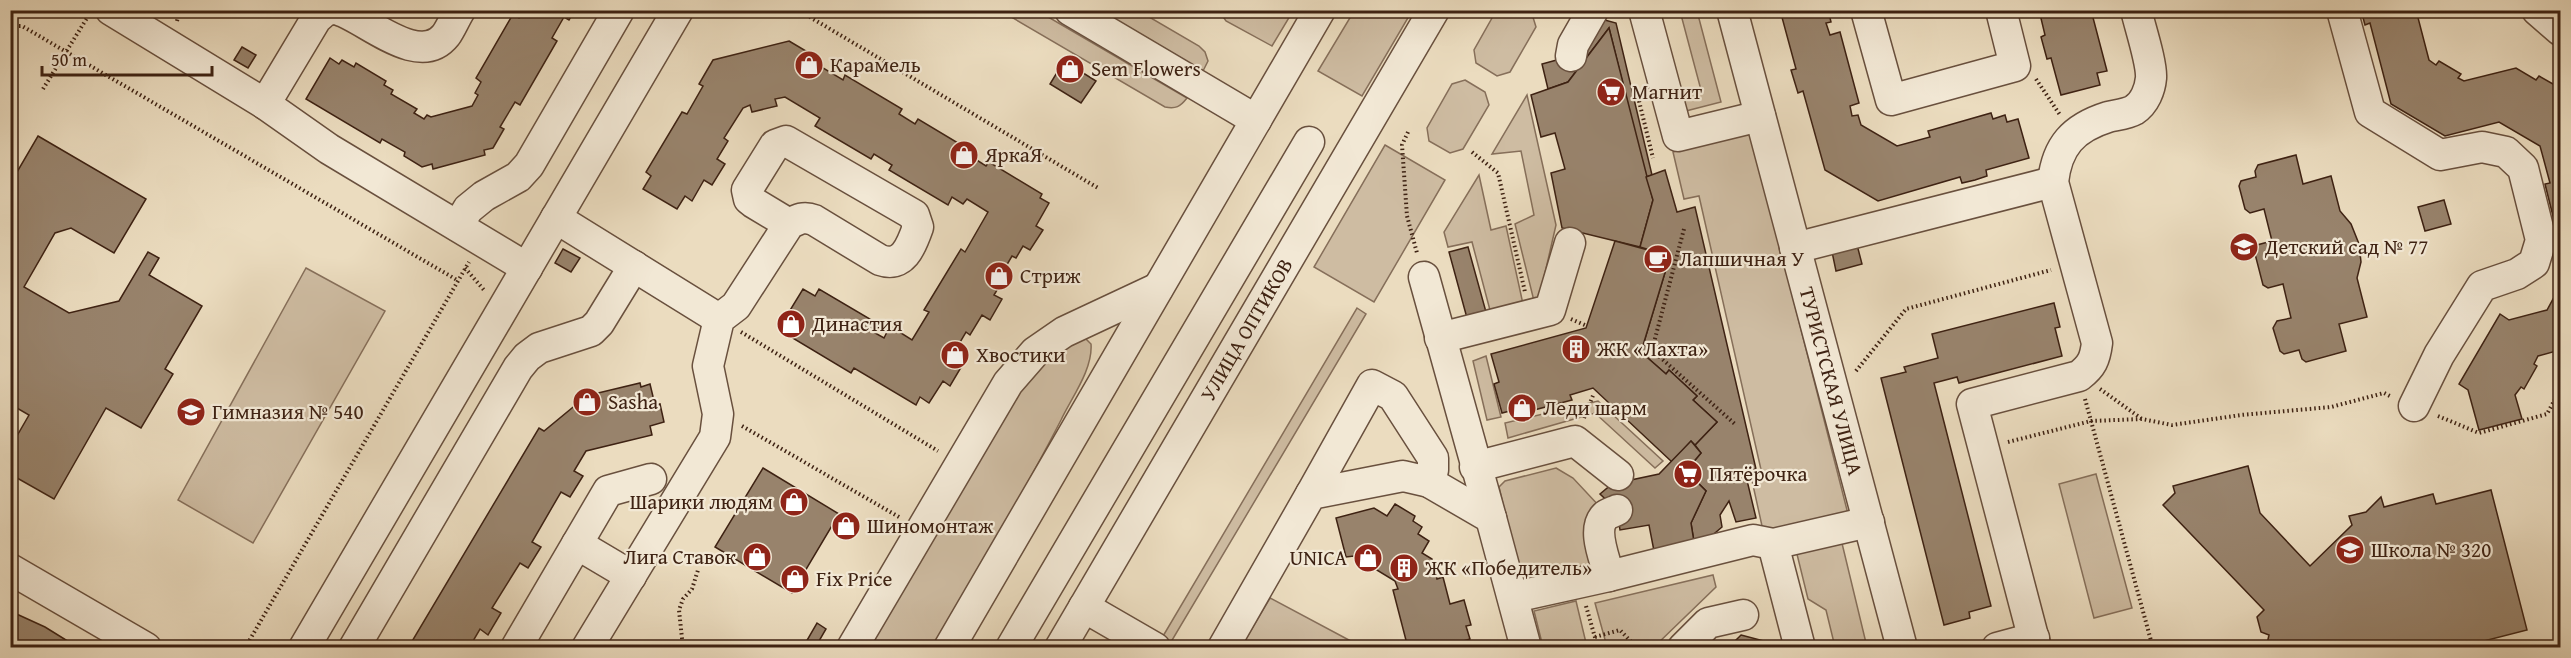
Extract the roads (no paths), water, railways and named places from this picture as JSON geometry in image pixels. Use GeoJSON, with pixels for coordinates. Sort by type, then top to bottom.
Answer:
{"type":"FeatureCollection","features":[{"type":"Feature","properties":{"kind":"street"},"geometry":{"type":"LineString","coordinates":[[265,104],[316,19],[329,10]]}},
{"type":"Feature","properties":{"kind":"street"},"geometry":{"type":"LineString","coordinates":[[339,10],[402,44],[415,47],[432,45],[445,37],[460,10]]}},
{"type":"Feature","properties":{"kind":"street"},"geometry":{"type":"LineString","coordinates":[[469,233],[468,209],[484,196],[518,177],[529,165],[619,10]]}},
{"type":"Feature","properties":{"kind":"street"},"geometry":{"type":"LineString","coordinates":[[304,648],[678,10]]}},
{"type":"Feature","properties":{"kind":"street"},"geometry":{"type":"LineString","coordinates":[[1070,10],[1256,120]]}},
{"type":"Feature","properties":{"kind":"street"},"geometry":{"type":"LineString","coordinates":[[949,648],[1320,10]]}},
{"type":"Feature","properties":{"kind":"street","name":"УЛИЦА ОПТИКОВ"},"geometry":{"type":"LineString","coordinates":[[1060,648],[1434,10]]}},
{"type":"Feature","properties":{"kind":"street"},"geometry":{"type":"LineString","coordinates":[[1571,56],[1573,45],[1593,10]]}},
{"type":"Feature","properties":{"kind":"street"},"geometry":{"type":"LineString","coordinates":[[1644,10],[1678,136],[1760,116]]}},
{"type":"Feature","properties":{"kind":"street","name":"ТУРИСТСКАЯ УЛИЦА"},"geometry":{"type":"LineString","coordinates":[[1732,10],[1902,648]]}},
{"type":"Feature","properties":{"kind":"street"},"geometry":{"type":"LineString","coordinates":[[1866,10],[1892,100],[2015,66],[2001,10]]}},
{"type":"Feature","properties":{"kind":"street"},"geometry":{"type":"LineString","coordinates":[[1997,648],[2035,643],[1972,404],[2079,376],[2090,368],[2096,356],[2097,343],[2053,182],[2055,164],[2064,145],[2073,134],[2089,124],[2135,110],[2146,97],[2151,76],[2136,10]]}},
{"type":"Feature","properties":{"kind":"street"},"geometry":{"type":"LineString","coordinates":[[2342,10],[2370,112],[2440,154],[2482,147],[2506,152],[2523,168],[2541,240],[2534,263],[2517,274],[2482,286],[2439,355],[2414,406]]}},
{"type":"Feature","properties":{"kind":"street"},"geometry":{"type":"LineString","coordinates":[[2537,10],[2560,30]]}},
{"type":"Feature","properties":{"kind":"street"},"geometry":{"type":"LineString","coordinates":[[101,11],[265,104],[329,149],[527,268]]}},
{"type":"Feature","properties":{"kind":"street"},"geometry":{"type":"LineString","coordinates":[[587,648],[715,437],[718,414],[708,366],[719,319],[736,306],[789,224],[807,218],[814,220],[880,260],[890,263],[897,262],[902,257],[918,227],[914,215],[786,141],[775,145],[747,190],[749,199],[789,224]]}},
{"type":"Feature","properties":{"kind":"street"},"geometry":{"type":"LineString","coordinates":[[1011,648],[1309,142]]}},
{"type":"Feature","properties":{"kind":"street"},"geometry":{"type":"LineString","coordinates":[[1795,248],[2053,182]]}},
{"type":"Feature","properties":{"kind":"street"},"geometry":{"type":"LineString","coordinates":[[556,218],[719,319]]}},
{"type":"Feature","properties":{"kind":"street"},"geometry":{"type":"LineString","coordinates":[[1440,338],[1550,310],[1570,243]]}},
{"type":"Feature","properties":{"kind":"street"},"geometry":{"type":"LineString","coordinates":[[354,648],[518,368],[539,348],[591,332],[634,266]]}},
{"type":"Feature","properties":{"kind":"street"},"geometry":{"type":"LineString","coordinates":[[1424,277],[1475,467],[1514,597],[1526,648]]}},
{"type":"Feature","properties":{"kind":"street"},"geometry":{"type":"LineString","coordinates":[[852,648],[1008,383],[1035,352],[1064,332],[1158,288]]}},
{"type":"Feature","properties":{"kind":"street"},"geometry":{"type":"LineString","coordinates":[[708,366],[737,381]]}},
{"type":"Feature","properties":{"kind":"street"},"geometry":{"type":"LineString","coordinates":[[1223,648],[1372,385],[1394,396],[1432,458],[1433,471],[1429,482]]}},
{"type":"Feature","properties":{"kind":"street"},"geometry":{"type":"LineString","coordinates":[[1475,467],[1575,441],[1618,475]]}},
{"type":"Feature","properties":{"kind":"street"},"geometry":{"type":"LineString","coordinates":[[1311,494],[1403,476],[1429,482],[1491,519]]}},
{"type":"Feature","properties":{"kind":"street"},"geometry":{"type":"LineString","coordinates":[[516,648],[608,491],[651,478]]}},
{"type":"Feature","properties":{"kind":"street"},"geometry":{"type":"LineString","coordinates":[[1609,576],[1599,533],[1600,524],[1605,516],[1617,510]]}},
{"type":"Feature","properties":{"kind":"street"},"geometry":{"type":"LineString","coordinates":[[1514,597],[1753,540],[1773,544],[1869,522]]}},
{"type":"Feature","properties":{"kind":"street"},"geometry":{"type":"LineString","coordinates":[[577,544],[631,576]]}},
{"type":"Feature","properties":{"kind":"street"},"geometry":{"type":"LineString","coordinates":[[1773,544],[1800,648]]}},
{"type":"Feature","properties":{"kind":"street"},"geometry":{"type":"LineString","coordinates":[[10,568],[146,648]]}},
{"type":"Feature","properties":{"kind":"street"},"geometry":{"type":"LineString","coordinates":[[1084,607],[1155,648]]}},
{"type":"Feature","properties":{"kind":"street"},"geometry":{"type":"LineString","coordinates":[[1683,648],[1708,623],[1743,615]]}},
{"type":"Feature","properties":{"kind":"place","name":"Карамель"},"geometry":{"type":"Point","coordinates":[809,65]}},
{"type":"Feature","properties":{"kind":"place","name":"Sem Flowers"},"geometry":{"type":"Point","coordinates":[1070,69]}},
{"type":"Feature","properties":{"kind":"place","name":"Магнит"},"geometry":{"type":"Point","coordinates":[1611,92]}},
{"type":"Feature","properties":{"kind":"place","name":"ЯркаЯ"},"geometry":{"type":"Point","coordinates":[964,155]}},
{"type":"Feature","properties":{"kind":"place","name":"Детский сад № 77"},"geometry":{"type":"Point","coordinates":[2244,247]}},
{"type":"Feature","properties":{"kind":"place","name":"Лапшичная У"},"geometry":{"type":"Point","coordinates":[1658,259]}},
{"type":"Feature","properties":{"kind":"place","name":"Стриж"},"geometry":{"type":"Point","coordinates":[999,276]}},
{"type":"Feature","properties":{"kind":"place","name":"Династия"},"geometry":{"type":"Point","coordinates":[791,324]}},
{"type":"Feature","properties":{"kind":"place","name":"ЖК «Лахта»"},"geometry":{"type":"Point","coordinates":[1576,349]}},
{"type":"Feature","properties":{"kind":"place","name":"Хвостики"},"geometry":{"type":"Point","coordinates":[955,355]}},
{"type":"Feature","properties":{"kind":"place","name":"Sasha"},"geometry":{"type":"Point","coordinates":[587,402]}},
{"type":"Feature","properties":{"kind":"place","name":"Леди шарм"},"geometry":{"type":"Point","coordinates":[1522,408]}},
{"type":"Feature","properties":{"kind":"place","name":"Гимназия № 540"},"geometry":{"type":"Point","coordinates":[191,412]}},
{"type":"Feature","properties":{"kind":"place","name":"Пятёрочка"},"geometry":{"type":"Point","coordinates":[1688,474]}},
{"type":"Feature","properties":{"kind":"place","name":"Шарики людям"},"geometry":{"type":"Point","coordinates":[794,502]}},
{"type":"Feature","properties":{"kind":"place","name":"Шиномонтаж"},"geometry":{"type":"Point","coordinates":[846,526]}},
{"type":"Feature","properties":{"kind":"place","name":"Школа № 320"},"geometry":{"type":"Point","coordinates":[2350,550]}},
{"type":"Feature","properties":{"kind":"place","name":"Лига Ставок"},"geometry":{"type":"Point","coordinates":[757,557]}},
{"type":"Feature","properties":{"kind":"place","name":"UNICA"},"geometry":{"type":"Point","coordinates":[1368,558]}},
{"type":"Feature","properties":{"kind":"place","name":"ЖК «Победитель»"},"geometry":{"type":"Point","coordinates":[1404,568]}},
{"type":"Feature","properties":{"kind":"place","name":"Fix Price"},"geometry":{"type":"Point","coordinates":[795,579]}}]}
